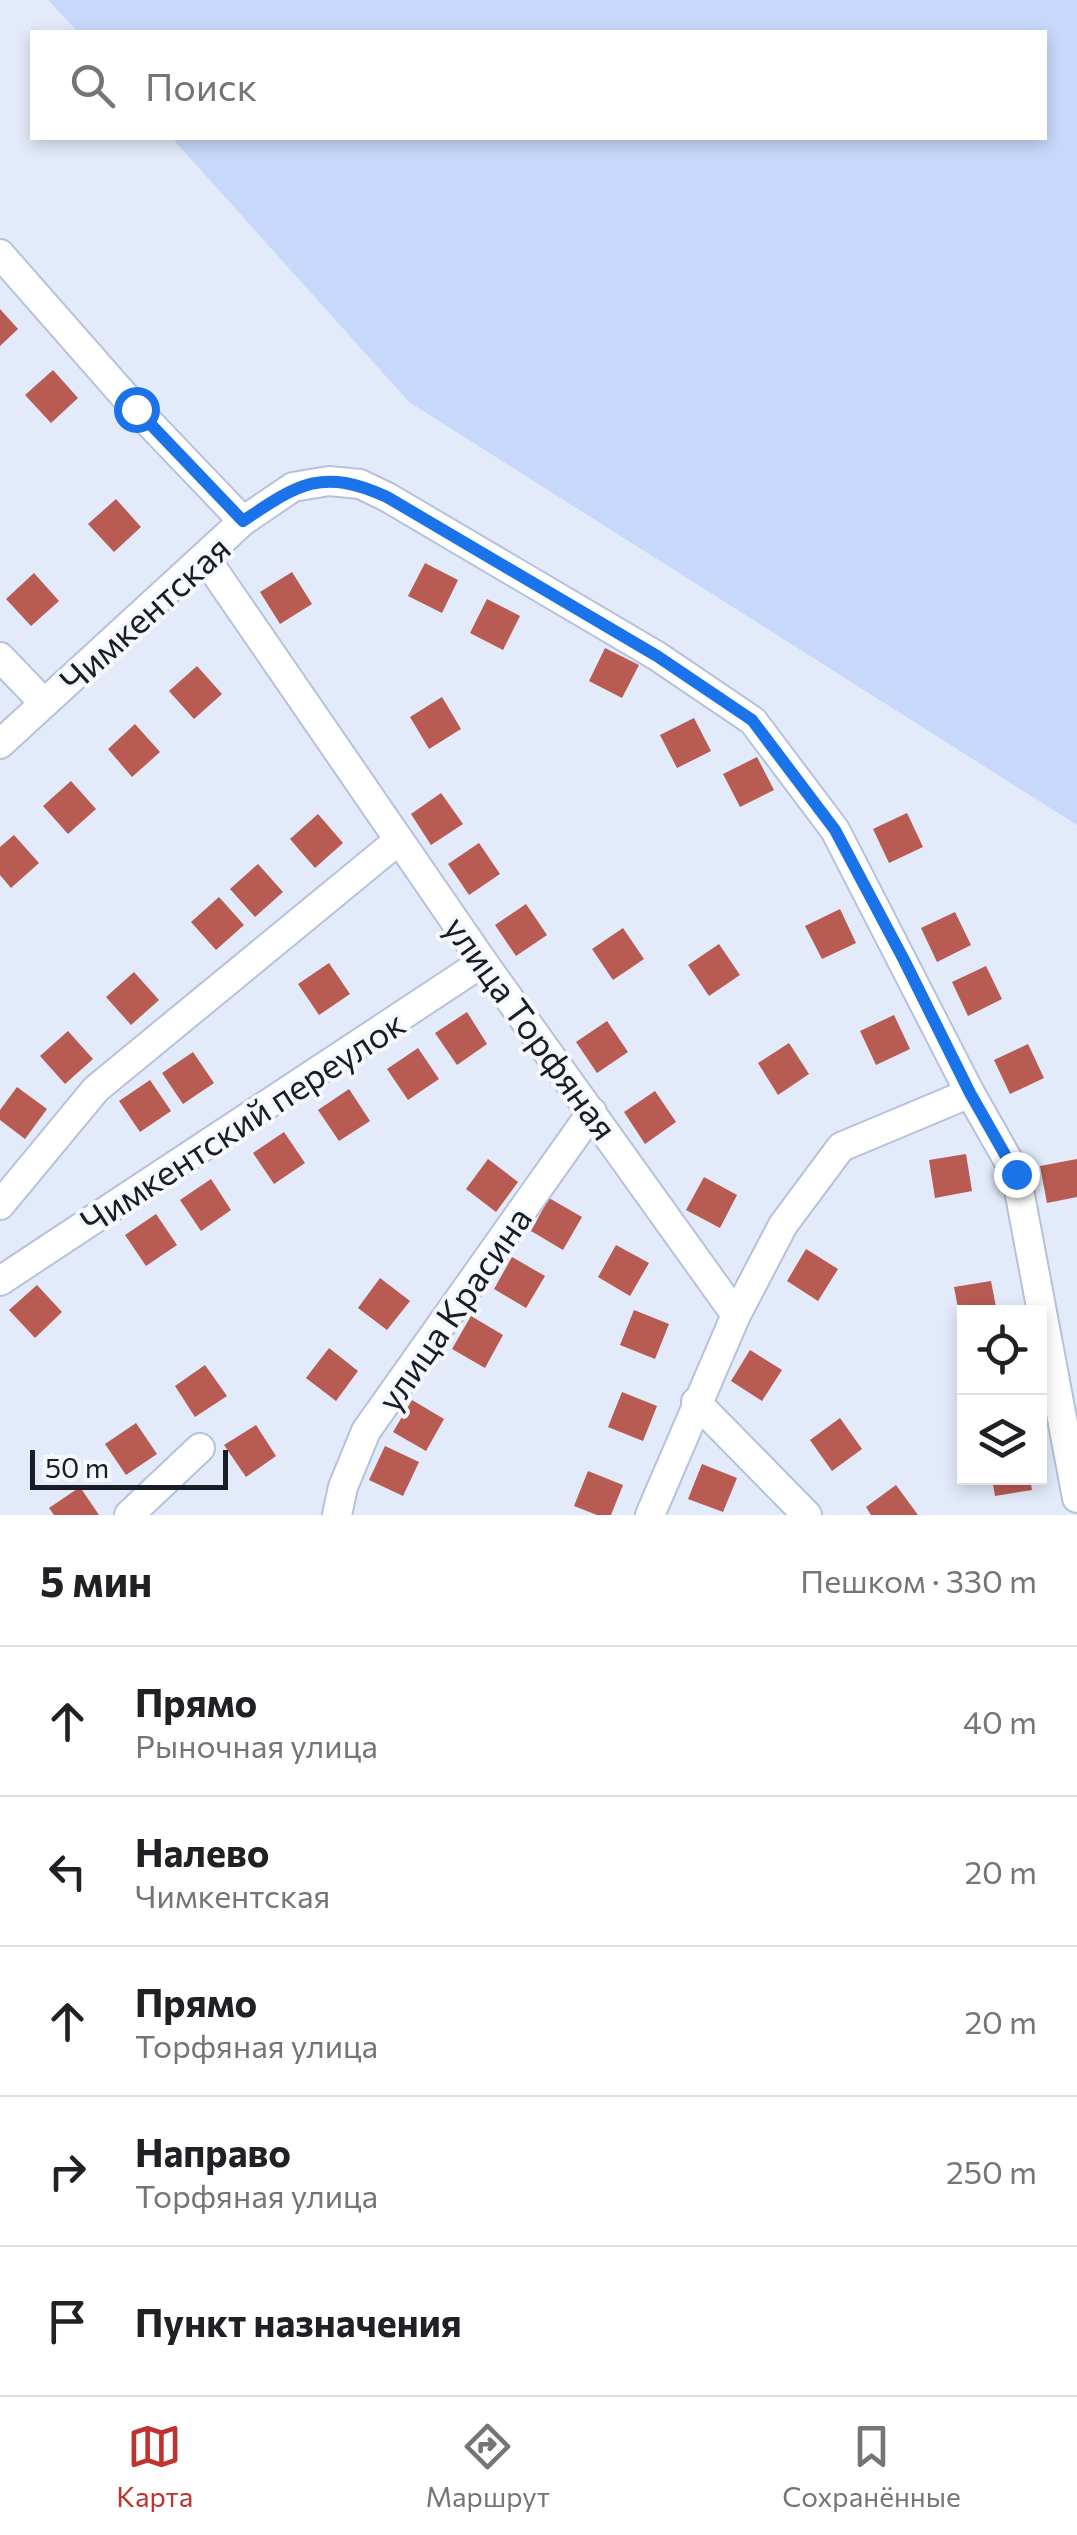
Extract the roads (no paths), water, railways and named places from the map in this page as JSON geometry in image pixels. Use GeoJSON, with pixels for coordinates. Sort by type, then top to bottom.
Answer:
{"type":"FeatureCollection","features":[{"type":"Feature","properties":{"kind":"street"},"geometry":{"type":"LineString","coordinates":[[0,254],[136,409],[243,521]]}},
{"type":"Feature","properties":{"kind":"street","name":"Чимкентская"},"geometry":{"type":"LineString","coordinates":[[0,744],[243,521],[293,488],[329,481],[360,484],[657,656],[752,720],[835,830],[970,1093]]}},
{"type":"Feature","properties":{"kind":"street","name":"улица Торфяная"},"geometry":{"type":"LineString","coordinates":[[206,558],[483,962],[736,1315]]}},
{"type":"Feature","properties":{"kind":"street"},"geometry":{"type":"LineString","coordinates":[[0,657],[44,703]]}},
{"type":"Feature","properties":{"kind":"street"},"geometry":{"type":"LineString","coordinates":[[0,1205],[96,1089],[399,840]]}},
{"type":"Feature","properties":{"kind":"street","name":"Чимкентский переулок"},"geometry":{"type":"LineString","coordinates":[[0,1281],[483,962]]}},
{"type":"Feature","properties":{"kind":"street"},"geometry":{"type":"LineString","coordinates":[[650,1515],[736,1315],[783,1225],[841,1147],[970,1093],[1016,1174],[1077,1498]]}},
{"type":"Feature","properties":{"kind":"street","name":"улица Красина"},"geometry":{"type":"LineString","coordinates":[[337,1515],[343,1487],[366,1431],[592,1112]]}},
{"type":"Feature","properties":{"kind":"street"},"geometry":{"type":"LineString","coordinates":[[696,1402],[807,1515]]}},
{"type":"Feature","properties":{"kind":"street"},"geometry":{"type":"LineString","coordinates":[[129,1515],[200,1448]]}}]}
